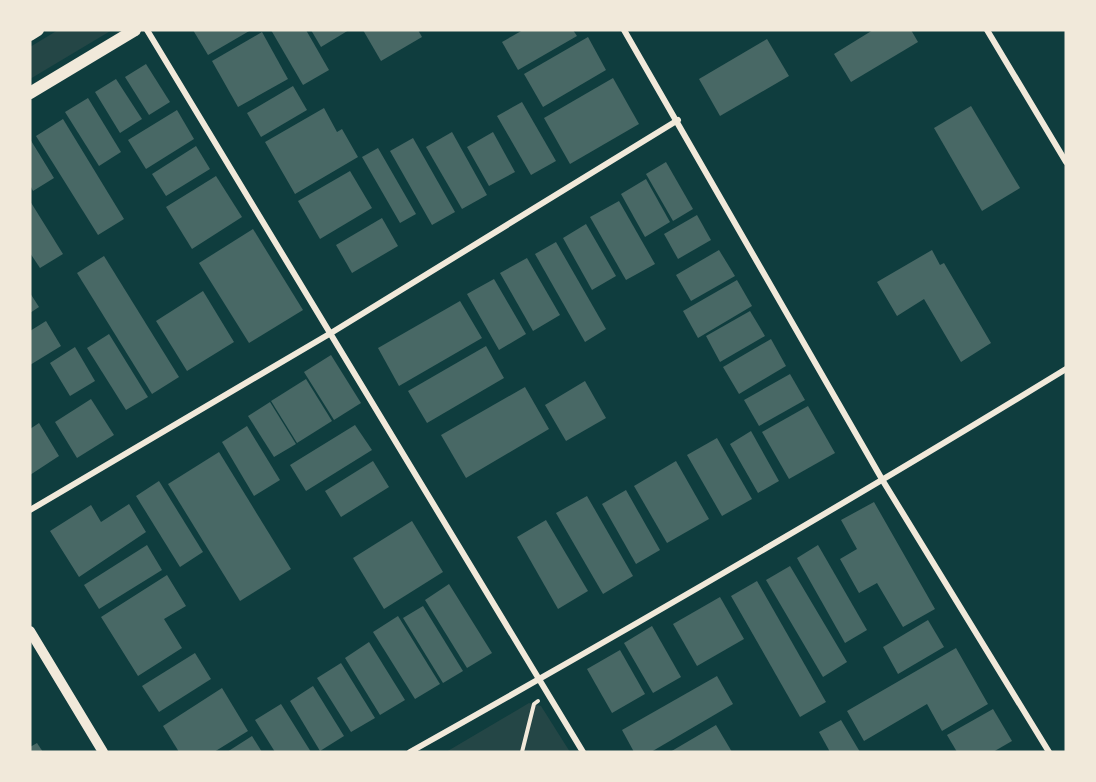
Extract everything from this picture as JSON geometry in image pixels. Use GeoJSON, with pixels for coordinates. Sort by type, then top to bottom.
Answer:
{"type":"FeatureCollection","features":[{"type":"Feature","properties":{"kind":"main road"},"geometry":{"type":"LineString","coordinates":[[30,34],[38,30]]}},
{"type":"Feature","properties":{"kind":"main road"},"geometry":{"type":"LineString","coordinates":[[30,93],[135,30]]}},
{"type":"Feature","properties":{"kind":"street"},"geometry":{"type":"LineString","coordinates":[[147,30],[583,752]]}},
{"type":"Feature","properties":{"kind":"street"},"geometry":{"type":"LineString","coordinates":[[624,30],[678,120],[883,481],[1049,752]]}},
{"type":"Feature","properties":{"kind":"street"},"geometry":{"type":"LineString","coordinates":[[987,30],[1066,162]]}},
{"type":"Feature","properties":{"kind":"street"},"geometry":{"type":"LineString","coordinates":[[30,510],[331,333],[678,120]]}},
{"type":"Feature","properties":{"kind":"street"},"geometry":{"type":"LineString","coordinates":[[410,752],[883,481],[1066,369]]}},
{"type":"Feature","properties":{"kind":"street"},"geometry":{"type":"LineString","coordinates":[[30,631],[103,752]]}},
{"type":"Feature","properties":{"kind":"path"},"geometry":{"type":"LineString","coordinates":[[522,752],[534,704],[549,694]]}},
{"type":"Feature","properties":{"kind":"shaded area"},"geometry":{"type":"Polygon","coordinates":[[[58,30],[112,30],[30,79],[30,47],[58,30]]]}},
{"type":"Feature","properties":{"kind":"shaded area"},"geometry":{"type":"Polygon","coordinates":[[[529,703],[541,706],[570,752],[446,752],[529,703]]]}},
{"type":"Feature","properties":{"kind":"building"},"geometry":{"type":"Polygon","coordinates":[[[193,30],[251,30],[208,55],[193,30]]]}},
{"type":"Feature","properties":{"kind":"building"},"geometry":{"type":"Polygon","coordinates":[[[271,30],[306,30],[329,70],[303,85],[271,30]]]}},
{"type":"Feature","properties":{"kind":"building"},"geometry":{"type":"Polygon","coordinates":[[[311,30],[349,30],[321,47],[311,30]]]}},
{"type":"Feature","properties":{"kind":"building"},"geometry":{"type":"Polygon","coordinates":[[[363,30],[418,30],[422,37],[381,61],[363,30]]]}},
{"type":"Feature","properties":{"kind":"building"},"geometry":{"type":"Polygon","coordinates":[[[523,30],[573,30],[577,36],[518,70],[502,42],[523,30]]]}},
{"type":"Feature","properties":{"kind":"building"},"geometry":{"type":"Polygon","coordinates":[[[873,30],[911,30],[918,42],[851,82],[834,54],[873,30]]]}},
{"type":"Feature","properties":{"kind":"building"},"geometry":{"type":"Polygon","coordinates":[[[262,32],[288,79],[238,107],[212,61],[262,32]]]}},
{"type":"Feature","properties":{"kind":"building"},"geometry":{"type":"Polygon","coordinates":[[[588,37],[606,70],[543,107],[524,74],[588,37]]]}},
{"type":"Feature","properties":{"kind":"building"},"geometry":{"type":"Polygon","coordinates":[[[767,39],[789,76],[720,116],[699,79],[767,39]]]}},
{"type":"Feature","properties":{"kind":"building"},"geometry":{"type":"Polygon","coordinates":[[[146,64],[170,102],[149,115],[125,77],[146,64]]]}},
{"type":"Feature","properties":{"kind":"building"},"geometry":{"type":"Polygon","coordinates":[[[613,78],[639,124],[570,164],[544,118],[613,78]]]}},
{"type":"Feature","properties":{"kind":"building"},"geometry":{"type":"Polygon","coordinates":[[[116,79],[142,119],[120,133],[95,92],[116,79]]]}},
{"type":"Feature","properties":{"kind":"building"},"geometry":{"type":"Polygon","coordinates":[[[293,86],[307,110],[261,137],[247,113],[293,86]]]}},
{"type":"Feature","properties":{"kind":"building"},"geometry":{"type":"Polygon","coordinates":[[[88,98],[121,152],[99,166],[65,112],[88,98]]]}},
{"type":"Feature","properties":{"kind":"building"},"geometry":{"type":"Polygon","coordinates":[[[522,102],[556,161],[531,175],[497,116],[522,102]]]}},
{"type":"Feature","properties":{"kind":"building"},"geometry":{"type":"Polygon","coordinates":[[[971,106],[1020,188],[982,211],[934,128],[971,106]]]}},
{"type":"Feature","properties":{"kind":"building"},"geometry":{"type":"Polygon","coordinates":[[[324,108],[337,132],[342,129],[358,157],[295,194],[265,142],[324,108]]]}},
{"type":"Feature","properties":{"kind":"building"},"geometry":{"type":"Polygon","coordinates":[[[177,110],[194,139],[146,169],[128,140],[177,110]]]}},
{"type":"Feature","properties":{"kind":"building"},"geometry":{"type":"Polygon","coordinates":[[[63,119],[124,219],[98,235],[36,136],[63,119]]]}},
{"type":"Feature","properties":{"kind":"building"},"geometry":{"type":"Polygon","coordinates":[[[452,132],[487,195],[462,209],[426,147],[452,132]]]}},
{"type":"Feature","properties":{"kind":"building"},"geometry":{"type":"Polygon","coordinates":[[[493,132],[515,172],[489,186],[467,147],[493,132]]]}},
{"type":"Feature","properties":{"kind":"building"},"geometry":{"type":"Polygon","coordinates":[[[413,138],[455,212],[432,225],[390,151],[413,138]]]}},
{"type":"Feature","properties":{"kind":"building"},"geometry":{"type":"Polygon","coordinates":[[[30,139],[54,178],[33,191],[30,185],[30,139]]]}},
{"type":"Feature","properties":{"kind":"building"},"geometry":{"type":"Polygon","coordinates":[[[196,146],[210,169],[166,196],[152,174],[196,146]]]}},
{"type":"Feature","properties":{"kind":"building"},"geometry":{"type":"Polygon","coordinates":[[[378,148],[416,214],[400,223],[362,157],[378,148]]]}},
{"type":"Feature","properties":{"kind":"building"},"geometry":{"type":"Polygon","coordinates":[[[666,162],[693,209],[673,221],[646,174],[666,162]]]}},
{"type":"Feature","properties":{"kind":"building"},"geometry":{"type":"Polygon","coordinates":[[[350,171],[372,208],[320,239],[298,201],[350,171]]]}},
{"type":"Feature","properties":{"kind":"building"},"geometry":{"type":"Polygon","coordinates":[[[216,176],[242,217],[192,249],[166,207],[216,176]]]}},
{"type":"Feature","properties":{"kind":"building"},"geometry":{"type":"Polygon","coordinates":[[[646,179],[670,222],[645,237],[621,194],[646,179]]]}},
{"type":"Feature","properties":{"kind":"building"},"geometry":{"type":"Polygon","coordinates":[[[30,201],[63,254],[40,268],[30,253],[30,201]]]}},
{"type":"Feature","properties":{"kind":"building"},"geometry":{"type":"Polygon","coordinates":[[[619,201],[655,264],[626,280],[590,217],[619,201]]]}},
{"type":"Feature","properties":{"kind":"building"},"geometry":{"type":"Polygon","coordinates":[[[697,215],[711,240],[678,259],[664,234],[697,215]]]}},
{"type":"Feature","properties":{"kind":"building"},"geometry":{"type":"Polygon","coordinates":[[[382,218],[398,246],[352,273],[336,245],[382,218]]]}},
{"type":"Feature","properties":{"kind":"building"},"geometry":{"type":"Polygon","coordinates":[[[586,224],[616,276],[592,290],[563,238],[586,224]]]}},
{"type":"Feature","properties":{"kind":"building"},"geometry":{"type":"Polygon","coordinates":[[[253,229],[303,310],[249,343],[199,263],[253,229]]]}},
{"type":"Feature","properties":{"kind":"building"},"geometry":{"type":"Polygon","coordinates":[[[556,242],[606,329],[585,342],[535,254],[556,242]]]}},
{"type":"Feature","properties":{"kind":"building"},"geometry":{"type":"Polygon","coordinates":[[[719,250],[735,276],[691,301],[676,275],[719,250]]]}},
{"type":"Feature","properties":{"kind":"building"},"geometry":{"type":"Polygon","coordinates":[[[932,250],[940,265],[944,263],[991,343],[961,362],[924,299],[897,316],[877,282],[932,250]]]}},
{"type":"Feature","properties":{"kind":"building"},"geometry":{"type":"Polygon","coordinates":[[[104,256],[179,377],[152,394],[77,273],[104,256]]]}},
{"type":"Feature","properties":{"kind":"building"},"geometry":{"type":"Polygon","coordinates":[[[527,258],[560,315],[533,331],[500,273],[527,258]]]}},
{"type":"Feature","properties":{"kind":"building"},"geometry":{"type":"Polygon","coordinates":[[[494,279],[526,334],[499,350],[467,294],[494,279]]]}},
{"type":"Feature","properties":{"kind":"building"},"geometry":{"type":"Polygon","coordinates":[[[737,280],[752,306],[698,338],[683,311],[737,280]]]}},
{"type":"Feature","properties":{"kind":"building"},"geometry":{"type":"Polygon","coordinates":[[[203,291],[234,342],[187,371],[156,321],[203,291]]]}},
{"type":"Feature","properties":{"kind":"building"},"geometry":{"type":"Polygon","coordinates":[[[30,293],[39,307],[30,313],[30,293]]]}},
{"type":"Feature","properties":{"kind":"building"},"geometry":{"type":"Polygon","coordinates":[[[460,301],[482,338],[399,386],[378,348],[460,301]]]}},
{"type":"Feature","properties":{"kind":"building"},"geometry":{"type":"Polygon","coordinates":[[[750,311],[765,336],[720,362],[706,336],[750,311]]]}},
{"type":"Feature","properties":{"kind":"building"},"geometry":{"type":"Polygon","coordinates":[[[46,321],[61,346],[30,365],[30,331],[46,321]]]}},
{"type":"Feature","properties":{"kind":"building"},"geometry":{"type":"Polygon","coordinates":[[[109,334],[148,397],[126,410],[87,348],[109,334]]]}},
{"type":"Feature","properties":{"kind":"building"},"geometry":{"type":"Polygon","coordinates":[[[771,339],[786,366],[739,394],[723,367],[771,339]]]}},
{"type":"Feature","properties":{"kind":"building"},"geometry":{"type":"Polygon","coordinates":[[[486,346],[504,378],[427,423],[408,391],[486,346]]]}},
{"type":"Feature","properties":{"kind":"building"},"geometry":{"type":"Polygon","coordinates":[[[75,347],[95,381],[70,396],[50,363],[75,347]]]}},
{"type":"Feature","properties":{"kind":"building"},"geometry":{"type":"Polygon","coordinates":[[[331,355],[361,403],[334,420],[304,372],[331,355]]]}},
{"type":"Feature","properties":{"kind":"building"},"geometry":{"type":"Polygon","coordinates":[[[790,374],[805,400],[759,426],[744,400],[790,374]]]}},
{"type":"Feature","properties":{"kind":"building"},"geometry":{"type":"Polygon","coordinates":[[[306,379],[332,421],[297,443],[271,401],[306,379]]]}},
{"type":"Feature","properties":{"kind":"building"},"geometry":{"type":"Polygon","coordinates":[[[585,381],[606,418],[566,441],[545,405],[585,381]]]}},
{"type":"Feature","properties":{"kind":"building"},"geometry":{"type":"Polygon","coordinates":[[[525,387],[549,429],[466,478],[441,435],[525,387]]]}},
{"type":"Feature","properties":{"kind":"building"},"geometry":{"type":"Polygon","coordinates":[[[91,399],[114,435],[77,458],[55,422],[91,399]]]}},
{"type":"Feature","properties":{"kind":"building"},"geometry":{"type":"Polygon","coordinates":[[[270,402],[296,444],[274,457],[248,416],[270,402]]]}},
{"type":"Feature","properties":{"kind":"building"},"geometry":{"type":"Polygon","coordinates":[[[808,406],[835,453],[789,479],[762,432],[808,406]]]}},
{"type":"Feature","properties":{"kind":"building"},"geometry":{"type":"Polygon","coordinates":[[[39,423],[59,456],[30,475],[30,429],[39,423]]]}},
{"type":"Feature","properties":{"kind":"building"},"geometry":{"type":"Polygon","coordinates":[[[355,425],[372,450],[306,491],[290,465],[355,425]]]}},
{"type":"Feature","properties":{"kind":"building"},"geometry":{"type":"Polygon","coordinates":[[[247,426],[280,480],[254,496],[222,442],[247,426]]]}},
{"type":"Feature","properties":{"kind":"building"},"geometry":{"type":"Polygon","coordinates":[[[751,431],[779,481],[758,493],[730,444],[751,431]]]}},
{"type":"Feature","properties":{"kind":"building"},"geometry":{"type":"Polygon","coordinates":[[[717,438],[752,499],[722,516],[687,455],[717,438]]]}},
{"type":"Feature","properties":{"kind":"building"},"geometry":{"type":"Polygon","coordinates":[[[219,452],[291,569],[240,601],[168,484],[219,452]]]}},
{"type":"Feature","properties":{"kind":"building"},"geometry":{"type":"Polygon","coordinates":[[[373,461],[389,487],[341,517],[325,491],[373,461]]]}},
{"type":"Feature","properties":{"kind":"building"},"geometry":{"type":"Polygon","coordinates":[[[676,461],[709,519],[667,543],[634,486],[676,461]]]}},
{"type":"Feature","properties":{"kind":"building"},"geometry":{"type":"Polygon","coordinates":[[[159,481],[203,552],[180,567],[136,496],[159,481]]]}},
{"type":"Feature","properties":{"kind":"building"},"geometry":{"type":"Polygon","coordinates":[[[626,490],[660,550],[636,564],[602,504],[626,490]]]}},
{"type":"Feature","properties":{"kind":"building"},"geometry":{"type":"Polygon","coordinates":[[[587,496],[633,576],[603,594],[556,513],[587,496]]]}},
{"type":"Feature","properties":{"kind":"building"},"geometry":{"type":"Polygon","coordinates":[[[874,502],[935,609],[903,627],[877,583],[859,593],[840,559],[857,549],[841,520],[874,502]]]}},
{"type":"Feature","properties":{"kind":"building"},"geometry":{"type":"Polygon","coordinates":[[[129,504],[146,532],[79,577],[50,531],[91,505],[101,522],[129,504]]]}},
{"type":"Feature","properties":{"kind":"building"},"geometry":{"type":"Polygon","coordinates":[[[546,520],[588,591],[558,609],[517,537],[546,520]]]}},
{"type":"Feature","properties":{"kind":"building"},"geometry":{"type":"Polygon","coordinates":[[[412,521],[443,572],[384,609],[353,558],[412,521]]]}},
{"type":"Feature","properties":{"kind":"building"},"geometry":{"type":"Polygon","coordinates":[[[147,545],[162,570],[99,609],[84,585],[147,545]]]}},
{"type":"Feature","properties":{"kind":"building"},"geometry":{"type":"Polygon","coordinates":[[[818,545],[867,630],[845,643],[797,558],[818,545]]]}},
{"type":"Feature","properties":{"kind":"building"},"geometry":{"type":"Polygon","coordinates":[[[790,566],[847,662],[823,677],[766,580],[790,566]]]}},
{"type":"Feature","properties":{"kind":"building"},"geometry":{"type":"Polygon","coordinates":[[[167,575],[186,606],[164,619],[182,648],[138,676],[101,617],[167,575]]]}},
{"type":"Feature","properties":{"kind":"building"},"geometry":{"type":"Polygon","coordinates":[[[757,581],[826,702],[800,717],[731,596],[757,581]]]}},
{"type":"Feature","properties":{"kind":"building"},"geometry":{"type":"Polygon","coordinates":[[[449,584],[492,653],[467,668],[425,600],[449,584]]]}},
{"type":"Feature","properties":{"kind":"building"},"geometry":{"type":"Polygon","coordinates":[[[720,597],[744,639],[697,666],[673,624],[720,597]]]}},
{"type":"Feature","properties":{"kind":"building"},"geometry":{"type":"Polygon","coordinates":[[[423,606],[463,671],[443,683],[403,618],[423,606]]]}},
{"type":"Feature","properties":{"kind":"building"},"geometry":{"type":"Polygon","coordinates":[[[398,616],[440,684],[415,699],[373,632],[398,616]]]}},
{"type":"Feature","properties":{"kind":"building"},"geometry":{"type":"Polygon","coordinates":[[[928,620],[944,647],[898,674],[883,647],[928,620]]]}},
{"type":"Feature","properties":{"kind":"building"},"geometry":{"type":"Polygon","coordinates":[[[652,626],[681,677],[653,693],[624,643],[652,626]]]}},
{"type":"Feature","properties":{"kind":"building"},"geometry":{"type":"Polygon","coordinates":[[[369,642],[405,700],[380,715],[345,658],[369,642]]]}},
{"type":"Feature","properties":{"kind":"building"},"geometry":{"type":"Polygon","coordinates":[[[956,648],[988,704],[942,731],[927,704],[864,741],[847,711],[956,648]]]}},
{"type":"Feature","properties":{"kind":"building"},"geometry":{"type":"Polygon","coordinates":[[[620,650],[645,694],[612,713],[587,669],[620,650]]]}},
{"type":"Feature","properties":{"kind":"building"},"geometry":{"type":"Polygon","coordinates":[[[195,653],[211,679],[159,712],[142,686],[195,653]]]}},
{"type":"Feature","properties":{"kind":"building"},"geometry":{"type":"Polygon","coordinates":[[[341,663],[375,718],[351,732],[317,678],[341,663]]]}},
{"type":"Feature","properties":{"kind":"building"},"geometry":{"type":"Polygon","coordinates":[[[717,676],[733,704],[651,752],[634,752],[622,730],[717,676]]]}},
{"type":"Feature","properties":{"kind":"building"},"geometry":{"type":"Polygon","coordinates":[[[313,686],[344,736],[320,751],[290,701],[313,686]]]}},
{"type":"Feature","properties":{"kind":"building"},"geometry":{"type":"Polygon","coordinates":[[[222,688],[248,731],[214,752],[179,752],[163,726],[222,688]]]}},
{"type":"Feature","properties":{"kind":"building"},"geometry":{"type":"Polygon","coordinates":[[[281,704],[311,752],[275,752],[255,720],[281,704]]]}},
{"type":"Feature","properties":{"kind":"building"},"geometry":{"type":"Polygon","coordinates":[[[993,709],[1012,741],[993,752],[957,752],[947,735],[993,709]]]}},
{"type":"Feature","properties":{"kind":"building"},"geometry":{"type":"Polygon","coordinates":[[[841,720],[860,752],[830,752],[819,732],[841,720]]]}},
{"type":"Feature","properties":{"kind":"building"},"geometry":{"type":"Polygon","coordinates":[[[716,725],[732,752],[670,752],[716,725]]]}},
{"type":"Feature","properties":{"kind":"building"},"geometry":{"type":"Polygon","coordinates":[[[252,736],[262,752],[227,752],[252,736]]]}},
{"type":"Feature","properties":{"kind":"building"},"geometry":{"type":"Polygon","coordinates":[[[37,743],[43,752],[30,752],[30,747],[37,743]]]}}]}
